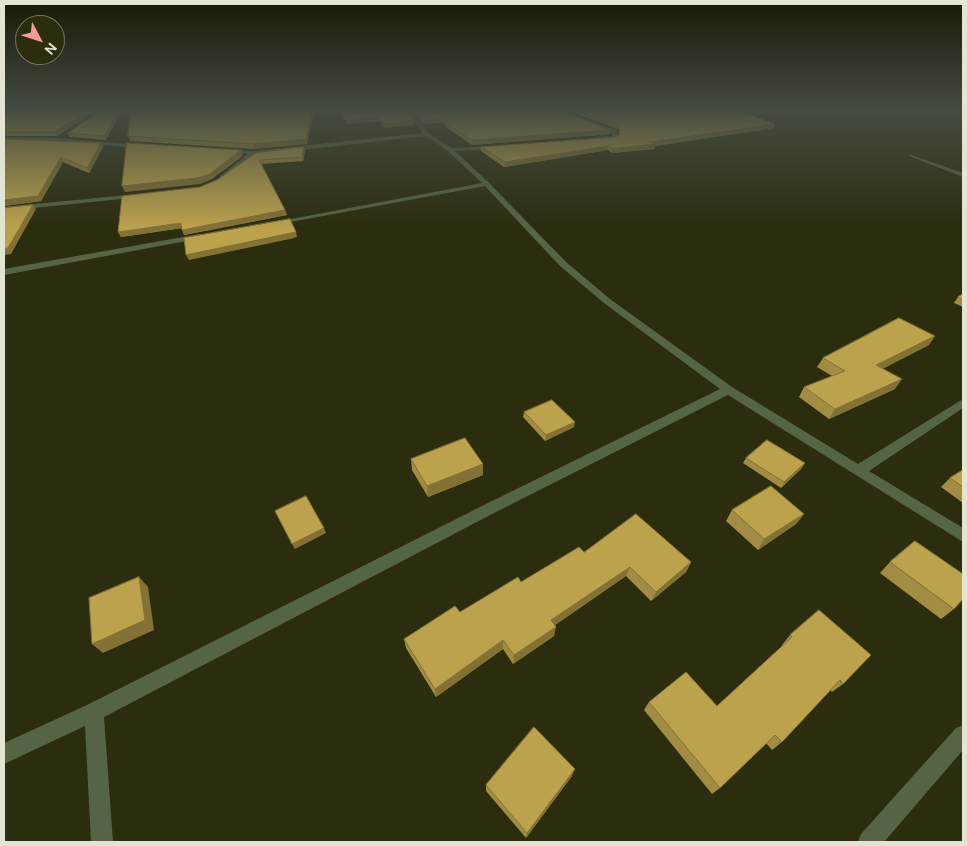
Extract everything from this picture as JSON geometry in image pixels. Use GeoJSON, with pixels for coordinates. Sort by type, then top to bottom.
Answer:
{"type":"FeatureCollection","features":[{"type":"Feature","properties":{"kind":"street"},"geometry":{"type":"LineString","coordinates":[[221,150],[254,153],[277,150]]}},
{"type":"Feature","properties":{"kind":"street"},"geometry":{"type":"LineString","coordinates":[[451,150],[487,184],[563,264],[607,300],[728,390],[963,536]]}},
{"type":"Feature","properties":{"kind":"street"},"geometry":{"type":"LineString","coordinates":[[215,182],[254,153]]}},
{"type":"Feature","properties":{"kind":"street"},"geometry":{"type":"LineString","coordinates":[[911,155],[963,176]]}},
{"type":"Feature","properties":{"kind":"street"},"geometry":{"type":"LineString","coordinates":[[264,225],[487,184]]}},
{"type":"Feature","properties":{"kind":"street"},"geometry":{"type":"LineString","coordinates":[[4,209],[150,195]]}},
{"type":"Feature","properties":{"kind":"street"},"geometry":{"type":"LineString","coordinates":[[4,272],[206,235]]}},
{"type":"Feature","properties":{"kind":"street"},"geometry":{"type":"LineString","coordinates":[[4,754],[94,712],[491,508],[728,390]]}},
{"type":"Feature","properties":{"kind":"street"},"geometry":{"type":"LineString","coordinates":[[858,471],[963,403]]}},
{"type":"Feature","properties":{"kind":"street"},"geometry":{"type":"LineString","coordinates":[[94,712],[102,842]]}},
{"type":"Feature","properties":{"kind":"street"},"geometry":{"type":"LineString","coordinates":[[869,842],[963,735]]}},
{"type":"Feature","properties":{"kind":"building"},"geometry":{"type":"Polygon","coordinates":[[[4,150],[97,150],[87,168],[61,157],[38,196],[4,200],[4,150]]]}},
{"type":"Feature","properties":{"kind":"building"},"geometry":{"type":"Polygon","coordinates":[[[126,150],[240,150],[210,174],[197,178],[122,186],[126,150]]]}},
{"type":"Feature","properties":{"kind":"building"},"geometry":{"type":"Polygon","coordinates":[[[303,150],[302,157],[259,160],[285,210],[182,230],[181,223],[118,232],[122,196],[200,187],[217,180],[256,153],[303,150]]]}},
{"type":"Feature","properties":{"kind":"building"},"geometry":{"type":"Polygon","coordinates":[[[487,150],[580,150],[505,162],[487,150]]]}},
{"type":"Feature","properties":{"kind":"building"},"geometry":{"type":"Polygon","coordinates":[[[33,205],[8,248],[4,249],[4,208],[33,205]]]}},
{"type":"Feature","properties":{"kind":"building"},"geometry":{"type":"Polygon","coordinates":[[[290,219],[296,232],[186,255],[184,238],[290,219]]]}},
{"type":"Feature","properties":{"kind":"building"},"geometry":{"type":"Polygon","coordinates":[[[899,318],[935,336],[876,365],[902,379],[835,409],[804,387],[845,371],[823,358],[899,318]]]}},
{"type":"Feature","properties":{"kind":"building"},"geometry":{"type":"Polygon","coordinates":[[[552,400],[575,422],[546,435],[524,412],[552,400]]]}},
{"type":"Feature","properties":{"kind":"building"},"geometry":{"type":"Polygon","coordinates":[[[465,438],[483,464],[427,486],[411,459],[465,438]]]}},
{"type":"Feature","properties":{"kind":"building"},"geometry":{"type":"Polygon","coordinates":[[[767,440],[805,463],[784,482],[746,458],[767,440]]]}},
{"type":"Feature","properties":{"kind":"building"},"geometry":{"type":"Polygon","coordinates":[[[963,470],[963,487],[950,478],[963,470]]]}},
{"type":"Feature","properties":{"kind":"building"},"geometry":{"type":"Polygon","coordinates":[[[771,486],[804,514],[764,539],[732,510],[771,486]]]}},
{"type":"Feature","properties":{"kind":"building"},"geometry":{"type":"Polygon","coordinates":[[[306,496],[324,528],[292,544],[275,511],[306,496]]]}},
{"type":"Feature","properties":{"kind":"building"},"geometry":{"type":"Polygon","coordinates":[[[636,514],[691,562],[656,592],[630,567],[551,620],[556,627],[514,655],[503,640],[435,689],[404,639],[455,606],[460,612],[518,577],[521,582],[579,547],[584,552],[636,514]]]}},
{"type":"Feature","properties":{"kind":"building"},"geometry":{"type":"Polygon","coordinates":[[[915,541],[963,574],[963,599],[954,609],[890,562],[915,541]]]}},
{"type":"Feature","properties":{"kind":"building"},"geometry":{"type":"Polygon","coordinates":[[[139,577],[145,620],[92,644],[89,598],[139,577]]]}},
{"type":"Feature","properties":{"kind":"building"},"geometry":{"type":"Polygon","coordinates":[[[819,610],[871,655],[843,684],[840,680],[782,742],[775,735],[720,788],[649,702],[686,672],[717,706],[792,637],[790,635],[819,610]]]}},
{"type":"Feature","properties":{"kind":"building"},"geometry":{"type":"Polygon","coordinates":[[[534,727],[575,769],[527,833],[486,785],[534,727]]]}}]}
